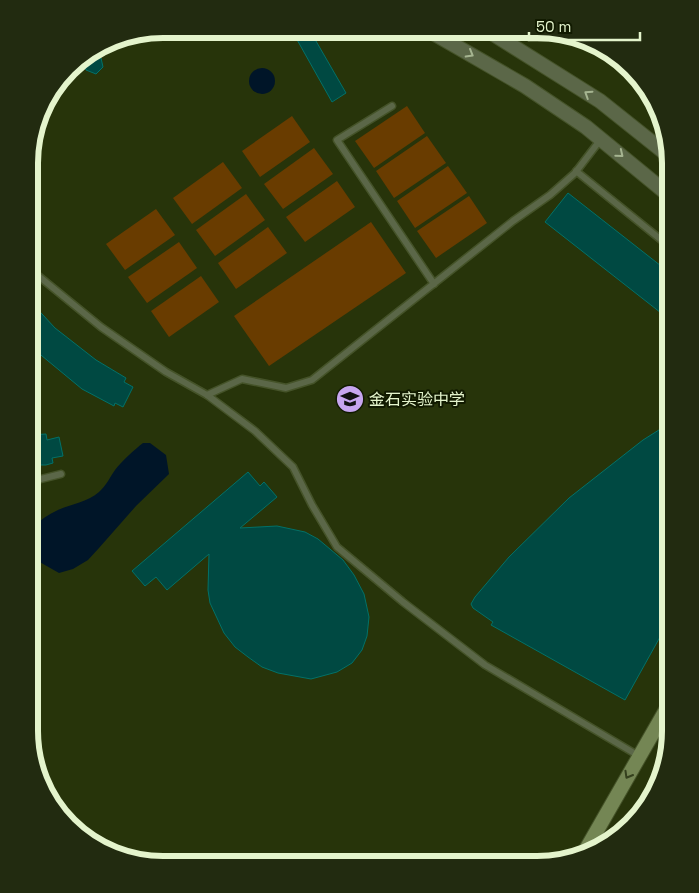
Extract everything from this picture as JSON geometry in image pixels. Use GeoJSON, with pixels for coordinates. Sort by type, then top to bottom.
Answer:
{"type":"FeatureCollection","features":[{"type":"Feature","properties":{"kind":"main road"},"geometry":{"type":"LineString","coordinates":[[589,843],[661,718]]}},
{"type":"Feature","properties":{"kind":"street"},"geometry":{"type":"LineString","coordinates":[[442,38],[525,86],[586,126],[662,189]]}},
{"type":"Feature","properties":{"kind":"street"},"geometry":{"type":"LineString","coordinates":[[500,38],[600,101],[660,149]]}},
{"type":"Feature","properties":{"kind":"lane"},"geometry":{"type":"LineString","coordinates":[[392,106],[336,140],[434,284]]}},
{"type":"Feature","properties":{"kind":"lane"},"geometry":{"type":"LineString","coordinates":[[207,395],[242,379],[286,388],[312,380],[513,221],[550,195],[576,171],[601,139]]}},
{"type":"Feature","properties":{"kind":"lane"},"geometry":{"type":"LineString","coordinates":[[576,171],[662,240]]}},
{"type":"Feature","properties":{"kind":"lane"},"geometry":{"type":"LineString","coordinates":[[38,276],[100,327],[166,372],[207,395],[255,431],[293,467],[312,505],[337,547],[396,596],[485,665],[639,756]]}},
{"type":"Feature","properties":{"kind":"lane"},"geometry":{"type":"LineString","coordinates":[[38,480],[61,474]]}},
{"type":"Feature","properties":{"kind":"shaded area"},"geometry":{"type":"Polygon","coordinates":[[[407,106],[425,133],[374,168],[355,141],[407,106]]]}},
{"type":"Feature","properties":{"kind":"shaded area"},"geometry":{"type":"Polygon","coordinates":[[[292,116],[310,142],[260,177],[242,151],[292,116]]]}},
{"type":"Feature","properties":{"kind":"shaded area"},"geometry":{"type":"Polygon","coordinates":[[[427,136],[446,163],[394,198],[376,171],[427,136]]]}},
{"type":"Feature","properties":{"kind":"shaded area"},"geometry":{"type":"Polygon","coordinates":[[[314,148],[333,174],[283,209],[264,184],[314,148]]]}},
{"type":"Feature","properties":{"kind":"shaded area"},"geometry":{"type":"Polygon","coordinates":[[[223,162],[242,188],[192,224],[173,198],[223,162]]]}},
{"type":"Feature","properties":{"kind":"shaded area"},"geometry":{"type":"Polygon","coordinates":[[[448,166],[467,193],[415,228],[397,201],[448,166]]]}},
{"type":"Feature","properties":{"kind":"shaded area"},"geometry":{"type":"Polygon","coordinates":[[[337,181],[355,207],[305,242],[286,217],[337,181]]]}},
{"type":"Feature","properties":{"kind":"shaded area"},"geometry":{"type":"Polygon","coordinates":[[[246,194],[265,220],[215,256],[196,230],[246,194]]]}},
{"type":"Feature","properties":{"kind":"shaded area"},"geometry":{"type":"Polygon","coordinates":[[[469,196],[487,223],[436,258],[417,231],[469,196]]]}},
{"type":"Feature","properties":{"kind":"shaded area"},"geometry":{"type":"Polygon","coordinates":[[[156,209],[175,235],[125,270],[106,244],[156,209]]]}},
{"type":"Feature","properties":{"kind":"shaded area"},"geometry":{"type":"Polygon","coordinates":[[[371,222],[406,273],[269,366],[234,316],[371,222]]]}},
{"type":"Feature","properties":{"kind":"shaded area"},"geometry":{"type":"Polygon","coordinates":[[[268,227],[287,253],[236,289],[218,263],[268,227]]]}},
{"type":"Feature","properties":{"kind":"shaded area"},"geometry":{"type":"Polygon","coordinates":[[[179,242],[197,268],[147,303],[128,277],[179,242]]]}},
{"type":"Feature","properties":{"kind":"shaded area"},"geometry":{"type":"Polygon","coordinates":[[[201,276],[219,302],[169,337],[151,311],[201,276]]]}},
{"type":"Feature","properties":{"kind":"water"},"geometry":{"type":"Polygon","coordinates":[[[262,68],[271,72],[275,81],[271,90],[262,94],[253,90],[249,81],[253,72],[262,68]]]}},
{"type":"Feature","properties":{"kind":"water"},"geometry":{"type":"Polygon","coordinates":[[[143,443],[150,443],[166,455],[169,474],[136,506],[88,560],[73,569],[59,573],[38,561],[38,523],[60,509],[94,496],[128,456],[143,443]]]}},
{"type":"Feature","properties":{"kind":"building"},"geometry":{"type":"Polygon","coordinates":[[[296,38],[314,38],[346,93],[332,102],[296,38]]]}},
{"type":"Feature","properties":{"kind":"building"},"geometry":{"type":"Polygon","coordinates":[[[96,56],[101,58],[103,67],[96,74],[86,70],[86,63],[96,56]]]}},
{"type":"Feature","properties":{"kind":"building"},"geometry":{"type":"Polygon","coordinates":[[[568,193],[662,267],[662,314],[545,222],[568,193]]]}},
{"type":"Feature","properties":{"kind":"building"},"geometry":{"type":"Polygon","coordinates":[[[38,310],[55,328],[96,360],[126,378],[124,382],[133,387],[123,407],[115,403],[114,406],[82,389],[38,353],[38,310]]]}},
{"type":"Feature","properties":{"kind":"building"},"geometry":{"type":"Polygon","coordinates":[[[662,428],[661,635],[625,700],[491,625],[493,622],[473,608],[471,604],[509,557],[569,498],[643,440],[662,428]]]}},
{"type":"Feature","properties":{"kind":"building"},"geometry":{"type":"Polygon","coordinates":[[[38,434],[46,434],[47,440],[59,437],[63,456],[52,458],[53,463],[38,465],[38,434]]]}},
{"type":"Feature","properties":{"kind":"building"},"geometry":{"type":"Polygon","coordinates":[[[248,472],[260,486],[264,482],[277,497],[240,528],[277,526],[305,532],[318,539],[343,560],[364,594],[369,617],[367,636],[362,650],[352,663],[337,672],[311,679],[278,673],[262,667],[235,647],[224,633],[210,603],[208,590],[209,554],[167,590],[156,577],[145,586],[132,571],[248,472]]]}},
{"type":"Feature","properties":{"kind":"place","name":"金石实验中学"},"geometry":{"type":"Point","coordinates":[350,399]}}]}
